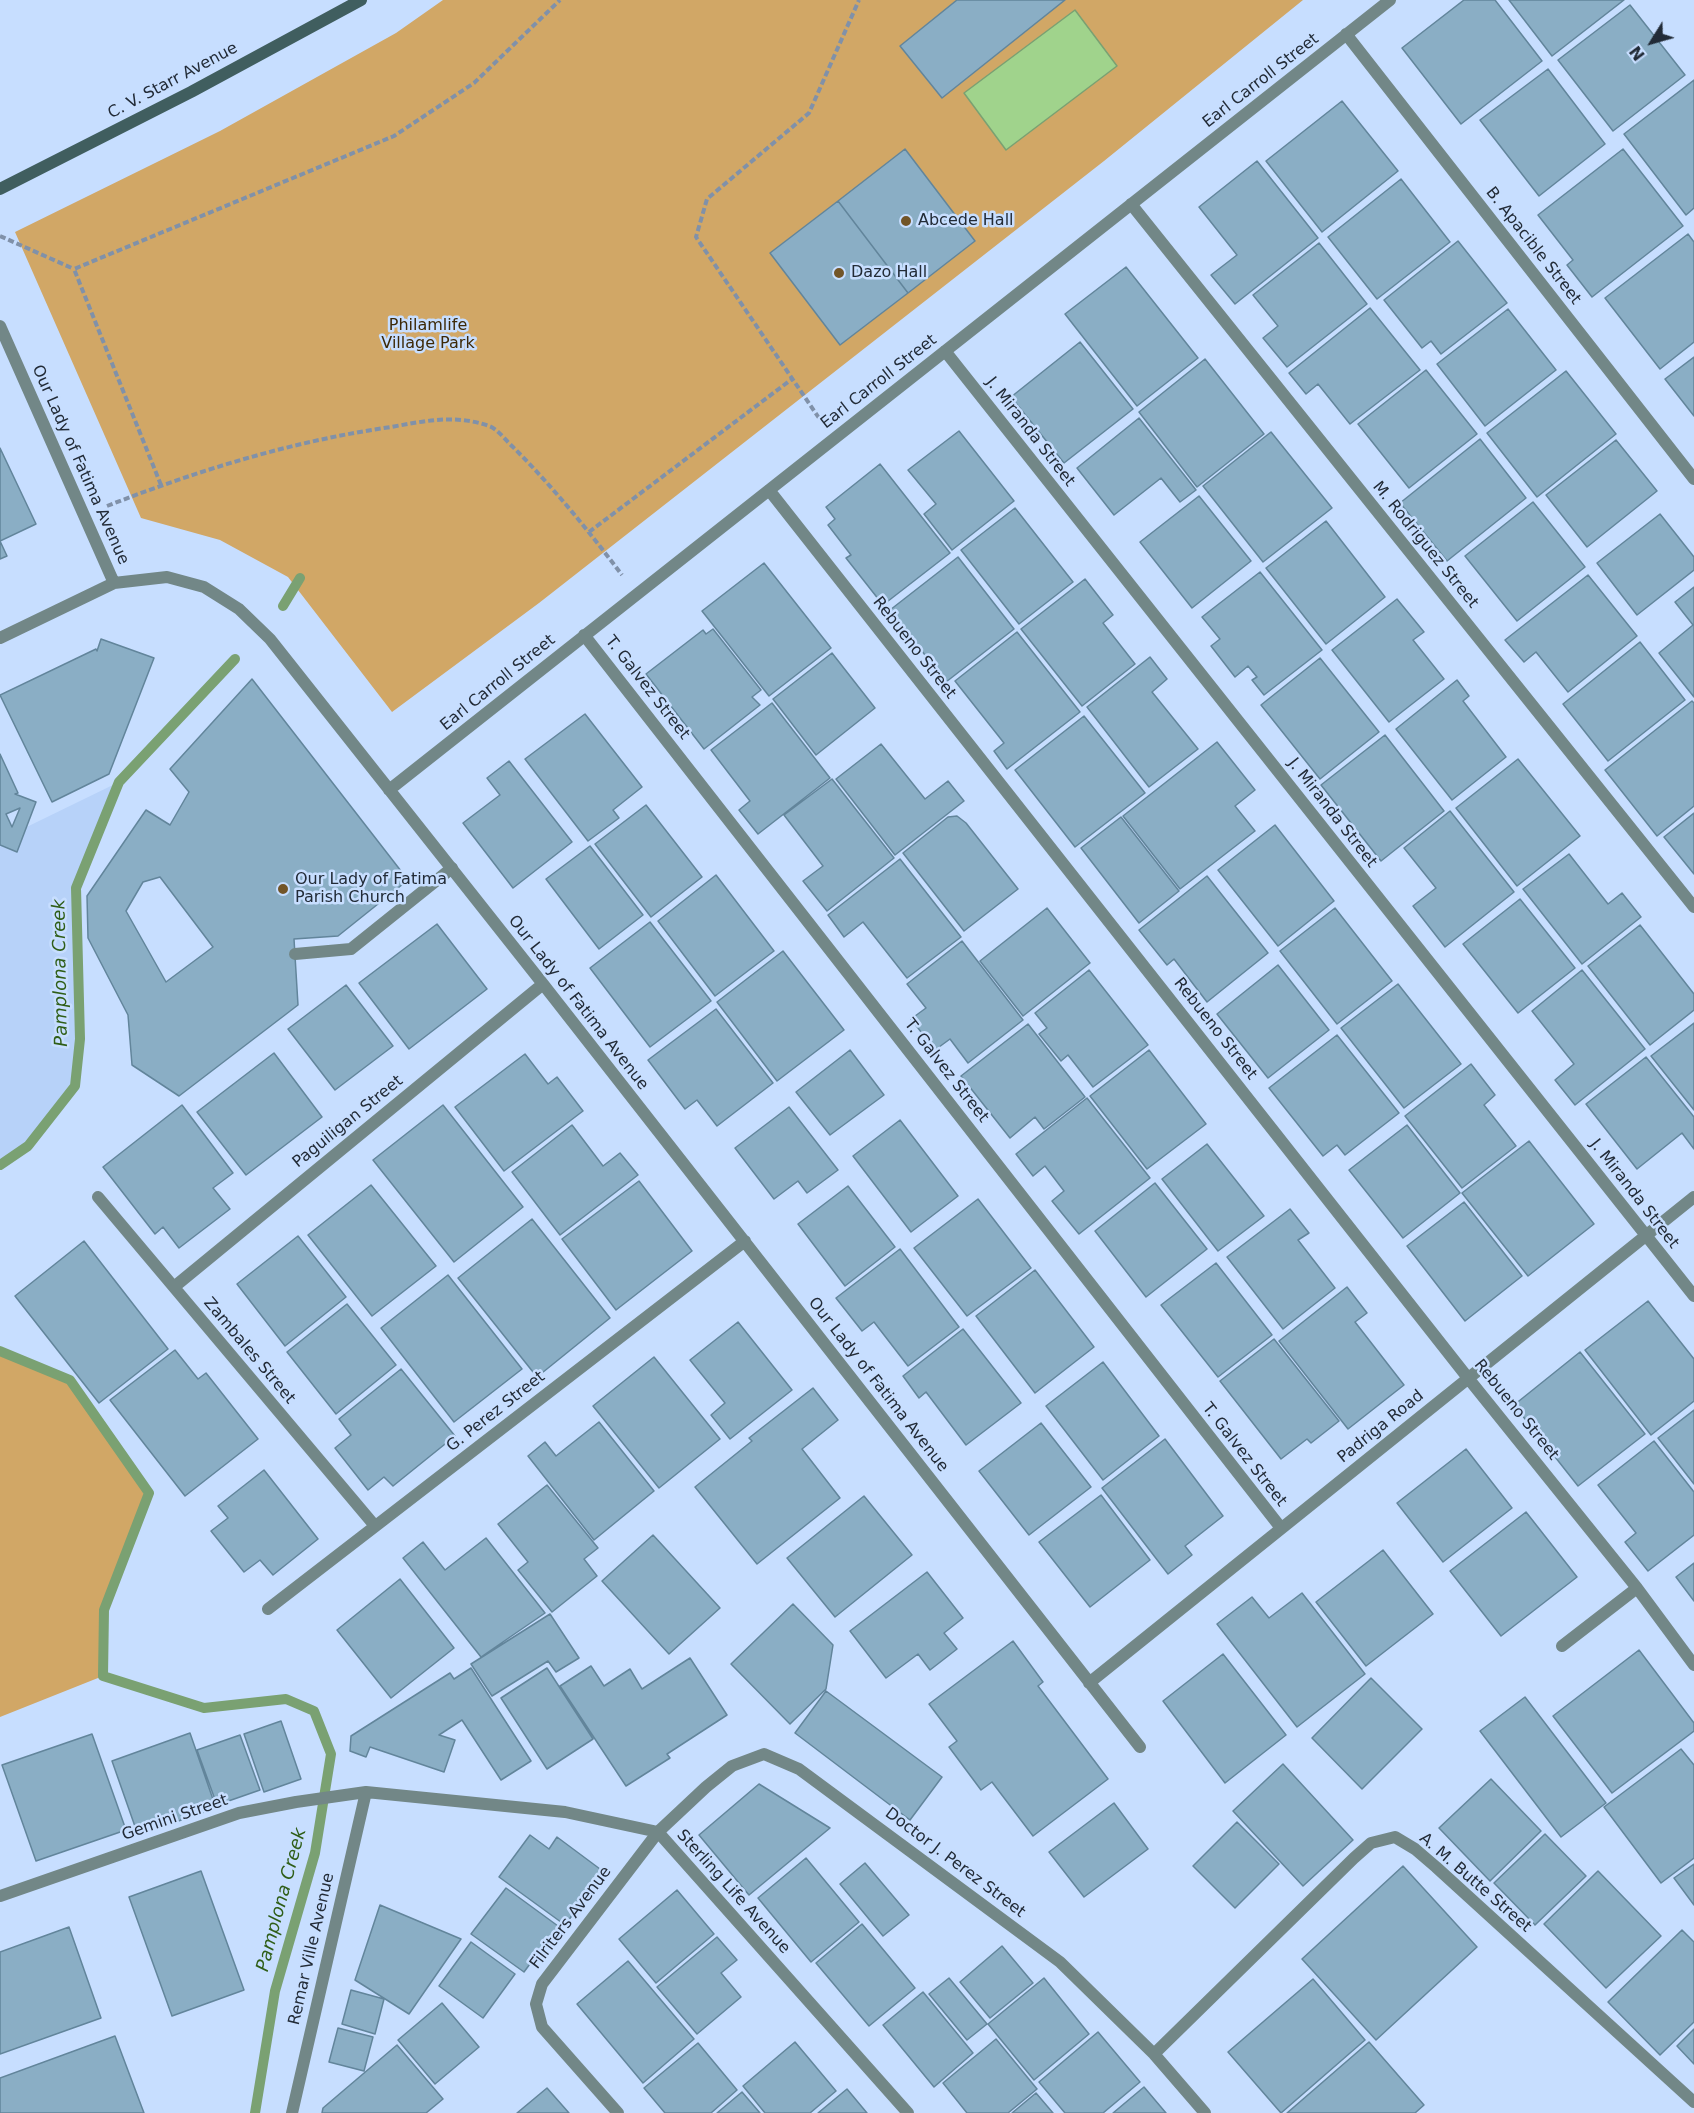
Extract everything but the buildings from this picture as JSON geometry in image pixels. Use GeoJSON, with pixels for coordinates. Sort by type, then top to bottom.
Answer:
{"type":"FeatureCollection","features":[{"type":"Feature","properties":{"kind":"main road","name":"C. V. Starr Avenue"},"geometry":{"type":"LineString","coordinates":[[0,189],[191,92],[361,0]]}},
{"type":"Feature","properties":{"kind":"street","name":"Earl Carroll Street"},"geometry":{"type":"LineString","coordinates":[[389,790],[1390,0]]}},
{"type":"Feature","properties":{"kind":"street","name":"B. Apacible Street"},"geometry":{"type":"LineString","coordinates":[[1346,34],[1694,479]]}},
{"type":"Feature","properties":{"kind":"street","name":"M. Rodriguez Street"},"geometry":{"type":"LineString","coordinates":[[1131,204],[1694,907]]}},
{"type":"Feature","properties":{"kind":"street","name":"Our Lady of Fatima Avenue"},"geometry":{"type":"LineString","coordinates":[[0,326],[114,583],[167,577],[204,587],[239,609],[270,639],[745,1241],[1140,1747]]}},
{"type":"Feature","properties":{"kind":"street","name":"J. Miranda Street"},"geometry":{"type":"LineString","coordinates":[[945,351],[1694,1296]]}},
{"type":"Feature","properties":{"kind":"street","name":"Rebueno Street"},"geometry":{"type":"LineString","coordinates":[[769,490],[1468,1378],[1637,1588],[1694,1665]]}},
{"type":"Feature","properties":{"kind":"street"},"geometry":{"type":"LineString","coordinates":[[0,638],[114,583]]}},
{"type":"Feature","properties":{"kind":"street","name":"T. Galvez Street"},"geometry":{"type":"LineString","coordinates":[[584,635],[1281,1528]]}},
{"type":"Feature","properties":{"kind":"street"},"geometry":{"type":"LineString","coordinates":[[295,954],[351,949],[452,868]]}},
{"type":"Feature","properties":{"kind":"street","name":"Paguiligan Street"},"geometry":{"type":"LineString","coordinates":[[174,1287],[543,984]]}},
{"type":"Feature","properties":{"kind":"street","name":"Zambales Street"},"geometry":{"type":"LineString","coordinates":[[98,1197],[375,1526]]}},
{"type":"Feature","properties":{"kind":"street","name":"Padriga Road"},"geometry":{"type":"LineString","coordinates":[[1089,1683],[1694,1197]]}},
{"type":"Feature","properties":{"kind":"street","name":"G. Perez Street"},"geometry":{"type":"LineString","coordinates":[[268,1609],[745,1241]]}},
{"type":"Feature","properties":{"kind":"street"},"geometry":{"type":"LineString","coordinates":[[1562,1647],[1637,1588]]}},
{"type":"Feature","properties":{"kind":"street","name":"Doctor J. Perez Street"},"geometry":{"type":"LineString","coordinates":[[658,1832],[706,1786],[732,1766],[764,1754],[799,1769],[1060,1962],[1154,2054],[1205,2113]]}},
{"type":"Feature","properties":{"kind":"street","name":"Gemini Street"},"geometry":{"type":"LineString","coordinates":[[0,1896],[239,1813],[366,1792]]}},
{"type":"Feature","properties":{"kind":"street","name":"Sterling Life Avenue"},"geometry":{"type":"LineString","coordinates":[[366,1792],[575,1813],[658,1832],[908,2113]]}},
{"type":"Feature","properties":{"kind":"street","name":"Remar Ville Avenue"},"geometry":{"type":"LineString","coordinates":[[292,2113],[366,1792]]}},
{"type":"Feature","properties":{"kind":"street","name":"Filriters Avenue"},"geometry":{"type":"LineString","coordinates":[[618,2113],[542,2027],[536,2004],[542,1984],[658,1832]]}},
{"type":"Feature","properties":{"kind":"street","name":"A. M. Butte Street"},"geometry":{"type":"LineString","coordinates":[[1154,2054],[1353,1858],[1371,1843],[1395,1837],[1415,1849],[1436,1867],[1694,2102]]}},
{"type":"Feature","properties":{"kind":"path"},"geometry":{"type":"LineString","coordinates":[[74,269],[394,136],[474,83],[560,0]]}},
{"type":"Feature","properties":{"kind":"path"},"geometry":{"type":"LineString","coordinates":[[833,438],[696,237],[707,199],[809,113],[859,0]]}},
{"type":"Feature","properties":{"kind":"path"},"geometry":{"type":"LineString","coordinates":[[0,236],[74,269],[161,484]]}},
{"type":"Feature","properties":{"kind":"path"},"geometry":{"type":"LineString","coordinates":[[589,532],[792,379]]}},
{"type":"Feature","properties":{"kind":"path"},"geometry":{"type":"LineString","coordinates":[[84,515],[161,484],[246,457],[338,434],[451,418],[492,427],[541,476],[589,532],[637,594]]}},
{"type":"Feature","properties":{"kind":"shaded area"},"geometry":{"type":"Polygon","coordinates":[[[1075,10],[1117,66],[1006,150],[964,93],[1075,10]]]}},
{"type":"Feature","properties":{"kind":"shaded area"},"geometry":{"type":"Polygon","coordinates":[[[119,782],[76,888],[80,1039],[75,1086],[28,1146],[0,1165],[0,840],[119,782]]]}},
{"type":"Feature","properties":{"kind":"green space","name":"Philamlife Village Park"},"geometry":{"type":"Polygon","coordinates":[[[443,0],[1303,0],[1104,161],[539,603],[392,712],[288,577],[220,540],[141,518],[15,232],[220,131],[396,33],[443,0]]]}},
{"type":"Feature","properties":{"kind":"green space"},"geometry":{"type":"Polygon","coordinates":[[[0,1351],[70,1380],[149,1493],[104,1610],[103,1676],[0,1717],[0,1351]]]}},
{"type":"Feature","properties":{"kind":"waterway"},"geometry":{"type":"LineString","coordinates":[[283,606],[300,578]]}},
{"type":"Feature","properties":{"kind":"waterway","name":"Pamplona Creek"},"geometry":{"type":"LineString","coordinates":[[0,1165],[28,1146],[75,1086],[80,1039],[76,888],[119,782],[235,659]]}},
{"type":"Feature","properties":{"kind":"waterway","name":"Pamplona Creek"},"geometry":{"type":"LineString","coordinates":[[0,1351],[70,1380],[149,1493],[104,1610],[103,1676],[204,1708],[286,1699],[314,1711],[331,1754],[315,1853],[275,1991],[255,2113]]}},
{"type":"Feature","properties":{"kind":"place","name":"Abcede Hall"},"geometry":{"type":"Point","coordinates":[906,221]}},
{"type":"Feature","properties":{"kind":"place","name":"Dazo Hall"},"geometry":{"type":"Point","coordinates":[839,273]}},
{"type":"Feature","properties":{"kind":"place","name":"Our Lady of Fatima Parish Church"},"geometry":{"type":"Point","coordinates":[283,889]}}]}
